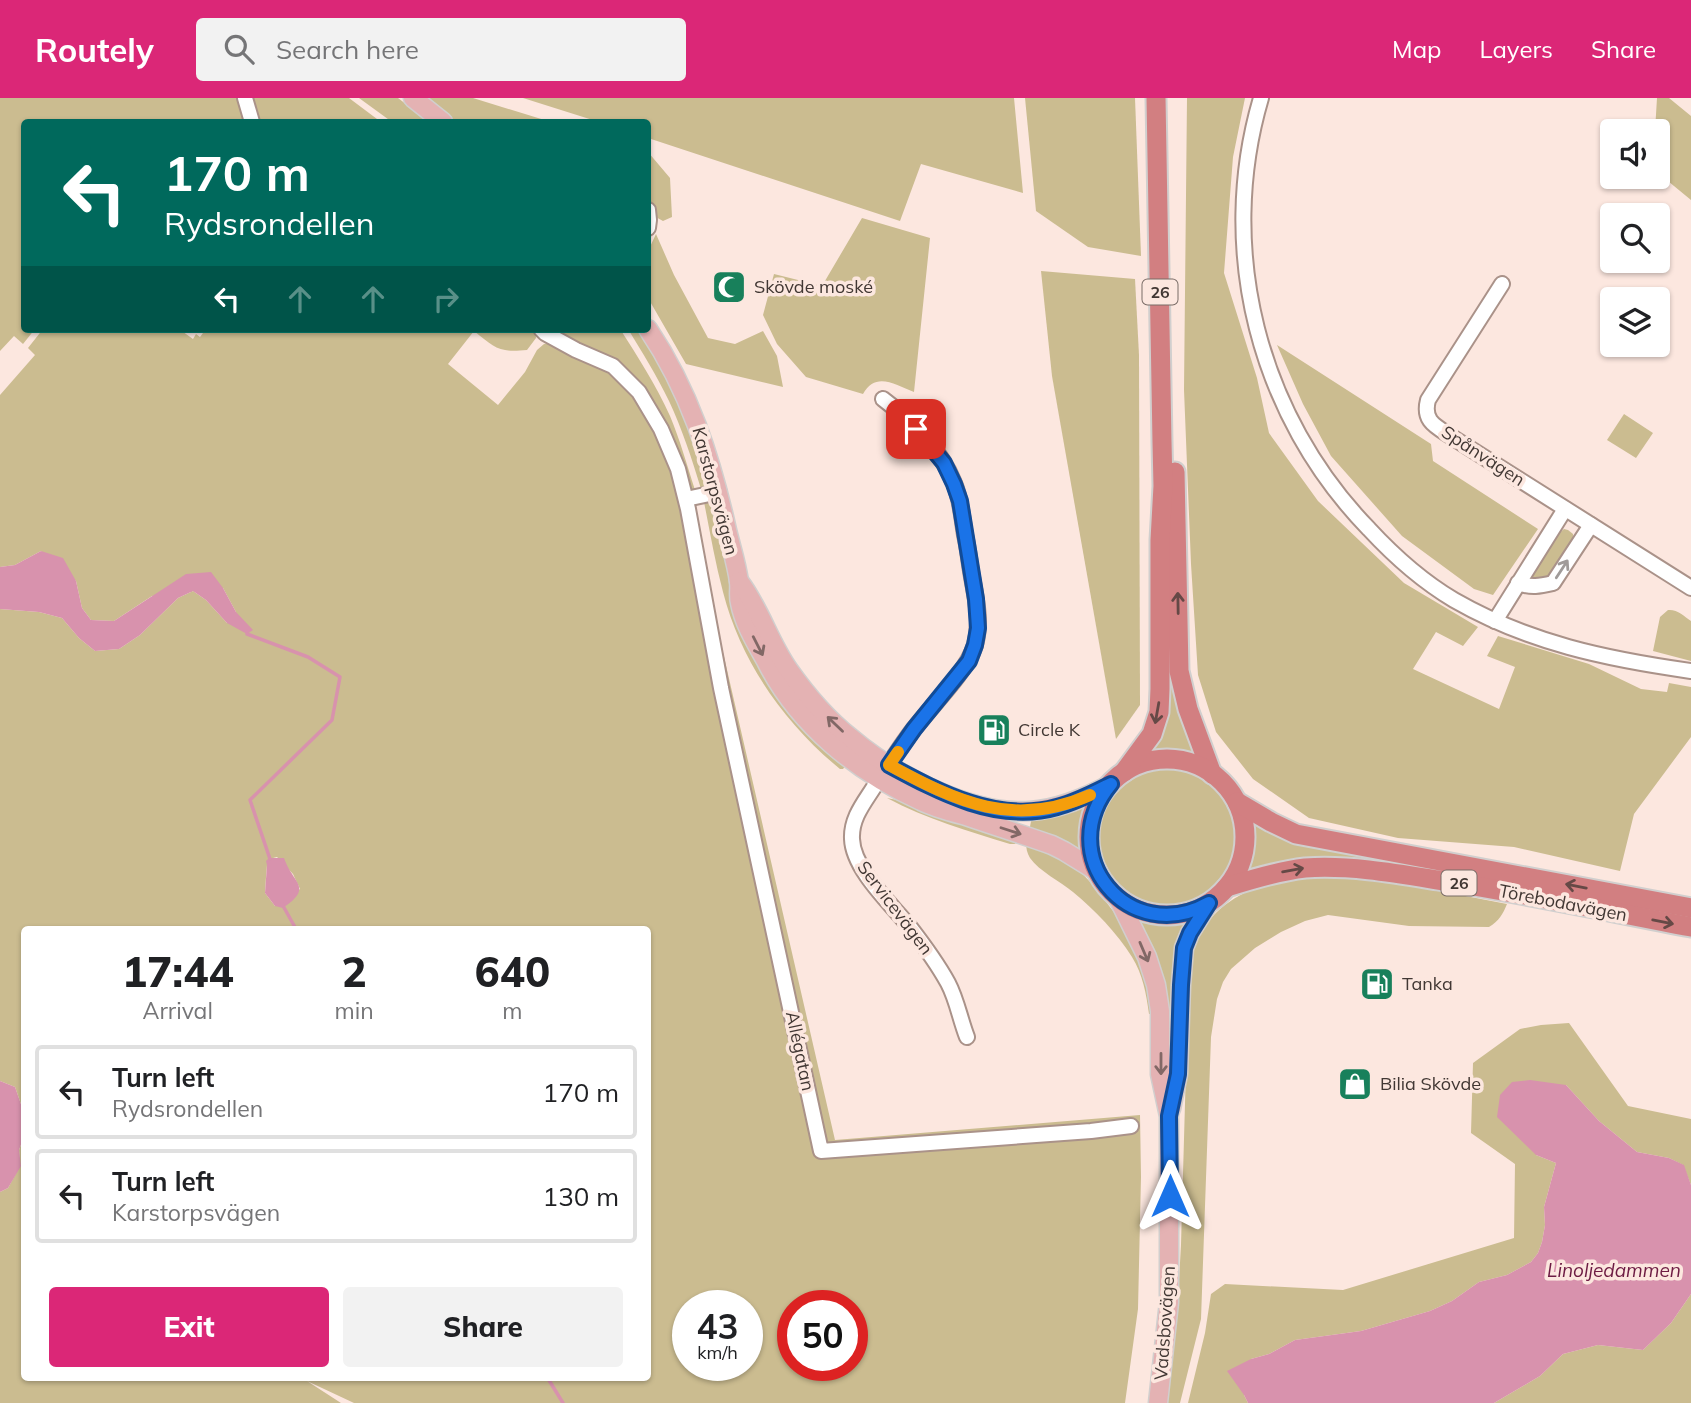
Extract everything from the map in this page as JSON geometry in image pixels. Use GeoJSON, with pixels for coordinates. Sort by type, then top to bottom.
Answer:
{"type":"FeatureCollection","features":[{"type":"Feature","properties":{"kind":"highway","name":"26"},"geometry":{"type":"LineString","coordinates":[[1117,778],[1149,762],[1175,760],[1188,762],[1212,774],[1226,787],[1237,802],[1244,824],[1244,846],[1239,867],[1227,887],[1209,903],[1181,914],[1162,915],[1142,911],[1117,896],[1103,881],[1090,849],[1090,826],[1097,803],[1152,734],[1158,712],[1163,442],[1156,98]]}},
{"type":"Feature","properties":{"kind":"highway","name":"26"},"geometry":{"type":"LineString","coordinates":[[1168,98],[1179,671],[1188,709],[1212,774]]}},
{"type":"Feature","properties":{"kind":"highway","name":"Törebodavägen"},"geometry":{"type":"LineString","coordinates":[[1237,802],[1296,834],[1691,908]]}},
{"type":"Feature","properties":{"kind":"highway","name":"Törebodavägen"},"geometry":{"type":"LineString","coordinates":[[1227,887],[1304,868],[1369,870],[1471,885],[1691,927]]}},
{"type":"Feature","properties":{"kind":"main road"},"geometry":{"type":"LineString","coordinates":[[413,98],[439,119]]}},
{"type":"Feature","properties":{"kind":"main road","name":"Karstorpsvägen"},"geometry":{"type":"LineString","coordinates":[[651,333],[691,409],[706,449],[719,492],[739,581],[740,602],[751,633],[774,678],[800,713],[824,737],[852,762],[964,801],[1007,810],[1055,808],[1087,796],[1117,778]]}},
{"type":"Feature","properties":{"kind":"main road","name":"Karstorpsvägen"},"geometry":{"type":"LineString","coordinates":[[884,772],[921,801],[1052,845],[1098,872]]}},
{"type":"Feature","properties":{"kind":"main road","name":"Vadsbovägen"},"geometry":{"type":"LineString","coordinates":[[1117,896],[1147,957],[1156,985],[1160,1021],[1160,1074],[1169,1116],[1169,1302],[1157,1403]]}},
{"type":"Feature","properties":{"kind":"main road","name":"Vadsbovägen"},"geometry":{"type":"LineString","coordinates":[[1169,1116],[1178,1074],[1184,948],[1209,903]]}},
{"type":"Feature","properties":{"kind":"street"},"geometry":{"type":"LineString","coordinates":[[245,98],[251,119]]}},
{"type":"Feature","properties":{"kind":"street"},"geometry":{"type":"LineString","coordinates":[[1261,98],[1247,168],[1244,230],[1250,300],[1268,368],[1298,435],[1320,470],[1352,512],[1382,543],[1418,576],[1453,599],[1534,637],[1590,654],[1691,671]]}},
{"type":"Feature","properties":{"kind":"street","name":"Spånvägen"},"geometry":{"type":"LineString","coordinates":[[1502,284],[1428,400],[1425,409],[1427,417],[1455,439],[1691,588]]}},
{"type":"Feature","properties":{"kind":"street"},"geometry":{"type":"LineString","coordinates":[[548,333],[576,350],[614,366],[639,392],[661,429],[678,469],[685,499],[719,492]]}},
{"type":"Feature","properties":{"kind":"street","name":"Servicevägen"},"geometry":{"type":"LineString","coordinates":[[883,399],[899,411],[922,436],[944,463],[954,484],[960,501],[978,628],[969,661],[914,729],[855,818],[853,848],[870,879],[911,929],[948,983],[967,1037]]}},
{"type":"Feature","properties":{"kind":"street","name":"Allégatan"},"geometry":{"type":"LineString","coordinates":[[685,499],[721,688],[821,1151],[1131,1126]]}},
{"type":"Feature","properties":{"kind":"street"},"geometry":{"type":"LineString","coordinates":[[1495,621],[1565,509]]}},
{"type":"Feature","properties":{"kind":"street"},"geometry":{"type":"LineString","coordinates":[[1518,583],[1537,587],[1553,583],[1591,524]]}},
{"type":"Feature","properties":{"kind":"shaded area"},"geometry":{"type":"Polygon","coordinates":[[[0,98],[349,98],[377,119],[21,119],[21,333],[32,333],[23,344],[14,336],[0,351],[0,98]]]}},
{"type":"Feature","properties":{"kind":"shaded area"},"geometry":{"type":"Polygon","coordinates":[[[359,98],[398,98],[425,119],[388,119],[359,98]]]}},
{"type":"Feature","properties":{"kind":"shaded area"},"geometry":{"type":"Polygon","coordinates":[[[424,98],[473,98],[541,119],[449,119],[424,98]]]}},
{"type":"Feature","properties":{"kind":"shaded area"},"geometry":{"type":"Polygon","coordinates":[[[523,98],[1014,98],[1023,193],[921,164],[900,221],[651,139],[651,119],[590,119],[523,98]]]}},
{"type":"Feature","properties":{"kind":"shaded area"},"geometry":{"type":"Polygon","coordinates":[[[1025,98],[1135,98],[1141,256],[1088,247],[1036,211],[1025,98]]]}},
{"type":"Feature","properties":{"kind":"shaded area"},"geometry":{"type":"Polygon","coordinates":[[[1187,98],[1245,98],[1233,157],[1224,273],[1257,378],[1269,433],[1318,501],[1404,583],[1478,627],[1463,646],[1436,632],[1413,669],[1499,709],[1515,667],[1487,656],[1498,636],[1589,664],[1641,689],[1667,692],[1669,683],[1691,687],[1691,737],[1634,814],[1620,871],[1514,847],[1398,838],[1309,818],[1253,779],[1216,732],[1198,675],[1191,564],[1184,390],[1187,98]]]}},
{"type":"Feature","properties":{"kind":"shaded area"},"geometry":{"type":"Polygon","coordinates":[[[1657,98],[1669,98],[1691,116],[1691,200],[1670,183],[1670,119],[1656,119],[1657,98]]]}},
{"type":"Feature","properties":{"kind":"shaded area"},"geometry":{"type":"Polygon","coordinates":[[[651,156],[670,178],[672,217],[663,221],[654,216],[651,156]]]}},
{"type":"Feature","properties":{"kind":"shaded area"},"geometry":{"type":"Polygon","coordinates":[[[862,218],[930,238],[914,392],[880,381],[868,387],[863,394],[806,377],[777,344],[763,315],[774,274],[822,286],[862,218]]]}},
{"type":"Feature","properties":{"kind":"shaded area"},"geometry":{"type":"Polygon","coordinates":[[[656,234],[674,275],[708,338],[735,344],[763,331],[777,356],[783,387],[686,364],[651,303],[651,245],[656,234]]]}},
{"type":"Feature","properties":{"kind":"shaded area"},"geometry":{"type":"Polygon","coordinates":[[[1041,271],[1135,279],[1139,355],[1140,705],[1116,739],[1052,376],[1041,271]]]}},
{"type":"Feature","properties":{"kind":"shaded area"},"geometry":{"type":"Polygon","coordinates":[[[40,333],[185,333],[193,339],[196,334],[200,337],[203,333],[472,333],[448,364],[498,405],[544,344],[550,343],[609,367],[631,389],[668,457],[679,495],[711,650],[722,648],[835,1140],[1140,1115],[1138,1309],[1125,1403],[354,1403],[307,1381],[651,1381],[651,926],[21,926],[21,1104],[15,1087],[0,1081],[0,609],[39,612],[62,618],[79,638],[95,651],[119,649],[140,635],[178,598],[192,592],[152,596],[114,621],[91,620],[82,608],[76,581],[41,551],[15,565],[0,567],[0,395],[35,355],[28,348],[40,333]],[[223,588],[193,591],[206,600],[227,623],[236,612],[223,588]],[[277,857],[273,858],[267,865],[265,893],[275,906],[300,889],[293,874],[277,857]]]}},
{"type":"Feature","properties":{"kind":"shaded area"},"geometry":{"type":"Polygon","coordinates":[[[476,333],[535,333],[536,338],[527,350],[510,351],[498,348],[476,333]]]}},
{"type":"Feature","properties":{"kind":"shaded area"},"geometry":{"type":"Polygon","coordinates":[[[553,333],[622,333],[653,382],[670,416],[695,490],[690,488],[643,393],[553,333]]]}},
{"type":"Feature","properties":{"kind":"shaded area"},"geometry":{"type":"Polygon","coordinates":[[[630,333],[640,333],[684,412],[707,479],[706,485],[701,489],[678,422],[630,333]]]}},
{"type":"Feature","properties":{"kind":"shaded area"},"geometry":{"type":"Polygon","coordinates":[[[1277,345],[1431,444],[1433,461],[1538,529],[1493,595],[1474,589],[1402,536],[1331,456],[1303,404],[1277,345]]]}},
{"type":"Feature","properties":{"kind":"shaded area"},"geometry":{"type":"Polygon","coordinates":[[[1624,414],[1653,433],[1636,458],[1607,440],[1624,414]]]}},
{"type":"Feature","properties":{"kind":"shaded area"},"geometry":{"type":"Polygon","coordinates":[[[704,502],[708,502],[714,509],[740,619],[846,765],[843,769],[801,732],[767,690],[753,667],[731,618],[723,592],[704,502]]]}},
{"type":"Feature","properties":{"kind":"shaded area"},"geometry":{"type":"Polygon","coordinates":[[[1564,529],[1573,534],[1574,541],[1550,579],[1528,581],[1558,534],[1564,529]]]}},
{"type":"Feature","properties":{"kind":"shaded area"},"geometry":{"type":"Polygon","coordinates":[[[1668,610],[1691,621],[1691,661],[1653,651],[1660,617],[1668,610]]]}},
{"type":"Feature","properties":{"kind":"shaded area"},"geometry":{"type":"Polygon","coordinates":[[[1168,638],[1201,761],[1176,755],[1151,756],[1168,638]]]}},
{"type":"Feature","properties":{"kind":"shaded area"},"geometry":{"type":"Polygon","coordinates":[[[1168,765],[1195,770],[1218,786],[1234,809],[1239,836],[1234,863],[1218,886],[1195,902],[1168,907],[1141,902],[1118,886],[1102,863],[1097,836],[1102,809],[1118,786],[1141,770],[1168,765]]]}},
{"type":"Feature","properties":{"kind":"shaded area"},"geometry":{"type":"Polygon","coordinates":[[[887,798],[907,802],[1018,840],[1015,844],[1010,844],[963,829],[887,798]]]}},
{"type":"Feature","properties":{"kind":"shaded area"},"geometry":{"type":"Polygon","coordinates":[[[1088,801],[1091,804],[1086,826],[1087,855],[1084,858],[1029,832],[1032,816],[1088,801]]]}},
{"type":"Feature","properties":{"kind":"shaded area"},"geometry":{"type":"Polygon","coordinates":[[[1251,818],[1362,855],[1361,860],[1318,856],[1245,875],[1241,872],[1249,847],[1248,821],[1251,818]]]}},
{"type":"Feature","properties":{"kind":"shaded area"},"geometry":{"type":"Polygon","coordinates":[[[1026,842],[1075,866],[1120,920],[1134,944],[1150,992],[1153,1014],[1149,1014],[1141,977],[1126,948],[1089,906],[1034,863],[1028,854],[1026,842]]]}},
{"type":"Feature","properties":{"kind":"shaded area"},"geometry":{"type":"Polygon","coordinates":[[[1304,876],[1370,880],[1507,904],[1500,917],[1489,927],[1409,926],[1328,915],[1305,921],[1281,932],[1255,948],[1231,969],[1217,999],[1211,1037],[1201,1319],[1180,1403],[1167,1403],[1181,1245],[1189,962],[1192,950],[1211,918],[1229,902],[1257,888],[1304,876]]]}},
{"type":"Feature","properties":{"kind":"shaded area"},"geometry":{"type":"Polygon","coordinates":[[[1133,911],[1160,918],[1185,916],[1188,919],[1174,956],[1170,1074],[1167,1074],[1133,911]]]}},
{"type":"Feature","properties":{"kind":"shaded area"},"geometry":{"type":"Polygon","coordinates":[[[1569,1023],[1628,1106],[1691,1119],[1691,1185],[1683,1165],[1669,1158],[1637,1152],[1599,1121],[1566,1085],[1536,1155],[1556,1163],[1544,1207],[1542,1242],[1531,1262],[1507,1275],[1479,1282],[1452,1301],[1430,1311],[1361,1331],[1295,1340],[1269,1354],[1251,1359],[1244,1395],[1248,1403],[1188,1403],[1205,1333],[1211,1294],[1225,1284],[1343,1290],[1514,1238],[1515,1164],[1471,1133],[1473,1063],[1520,1029],[1569,1023]]]}},
{"type":"Feature","properties":{"kind":"shaded area"},"geometry":{"type":"Polygon","coordinates":[[[21,1144],[21,1381],[307,1381],[341,1403],[0,1403],[0,1192],[8,1188],[20,1166],[21,1144]]]}},
{"type":"Feature","properties":{"kind":"shaded area"},"geometry":{"type":"Polygon","coordinates":[[[1691,1294],[1691,1403],[1494,1403],[1540,1376],[1563,1354],[1598,1345],[1643,1350],[1671,1323],[1691,1294]]]}},
{"type":"Feature","properties":{"kind":"water"},"geometry":{"type":"Polygon","coordinates":[[[41,551],[63,558],[76,581],[82,608],[91,620],[114,621],[186,574],[211,572],[236,612],[253,630],[247,634],[227,623],[206,600],[193,591],[178,598],[140,635],[119,649],[95,651],[79,638],[62,618],[39,612],[0,609],[0,567],[15,565],[41,551]]]}},
{"type":"Feature","properties":{"kind":"water"},"geometry":{"type":"Polygon","coordinates":[[[269,858],[284,858],[298,885],[298,895],[283,908],[275,906],[265,893],[266,861],[269,858]]]}},
{"type":"Feature","properties":{"kind":"water","name":"Linoljedammen"},"geometry":{"type":"Polygon","coordinates":[[[1530,1080],[1566,1085],[1599,1121],[1637,1152],[1669,1158],[1684,1165],[1691,1185],[1691,1294],[1671,1323],[1643,1350],[1598,1345],[1563,1354],[1540,1376],[1494,1403],[1248,1403],[1227,1371],[1295,1340],[1361,1331],[1430,1311],[1452,1301],[1479,1282],[1507,1275],[1531,1262],[1542,1242],[1544,1207],[1556,1163],[1536,1155],[1497,1117],[1500,1095],[1512,1082],[1530,1080]]]}},
{"type":"Feature","properties":{"kind":"water"},"geometry":{"type":"Polygon","coordinates":[[[0,1081],[15,1087],[21,1104],[21,1166],[8,1188],[0,1192],[0,1081]]]}},
{"type":"Feature","properties":{"kind":"waterway"},"geometry":{"type":"LineString","coordinates":[[247,634],[308,657],[340,677],[332,720],[250,800],[270,859]]}},
{"type":"Feature","properties":{"kind":"waterway"},"geometry":{"type":"LineString","coordinates":[[282,904],[294,926]]}},
{"type":"Feature","properties":{"kind":"waterway"},"geometry":{"type":"LineString","coordinates":[[549,1381],[563,1403]]}},
{"type":"Feature","properties":{"kind":"slow traffic"},"geometry":{"type":"LineString","coordinates":[[898,752],[889,765],[940,792],[988,807],[1028,811],[1055,808],[1090,795]]}},
{"type":"Feature","properties":{"kind":"place","name":"Skövde moské"},"geometry":{"type":"Point","coordinates":[729,287]}},
{"type":"Feature","properties":{"kind":"place","name":"Circle K"},"geometry":{"type":"Point","coordinates":[994,730]}},
{"type":"Feature","properties":{"kind":"place","name":"Tanka"},"geometry":{"type":"Point","coordinates":[1377,984]}},
{"type":"Feature","properties":{"kind":"place","name":"Bilia Skövde"},"geometry":{"type":"Point","coordinates":[1355,1084]}},
{"type":"Feature","properties":{"kind":"route"},"geometry":{"type":"LineString","coordinates":[[916,429],[944,463],[960,501],[978,628],[969,661],[914,729],[889,765],[940,792],[964,801],[1007,810],[1055,808],[1111,784],[1097,803],[1089,838],[1093,861],[1109,889],[1125,902],[1152,914],[1181,914],[1209,903],[1184,948],[1178,1074],[1169,1116],[1170,1196]]}}]}
